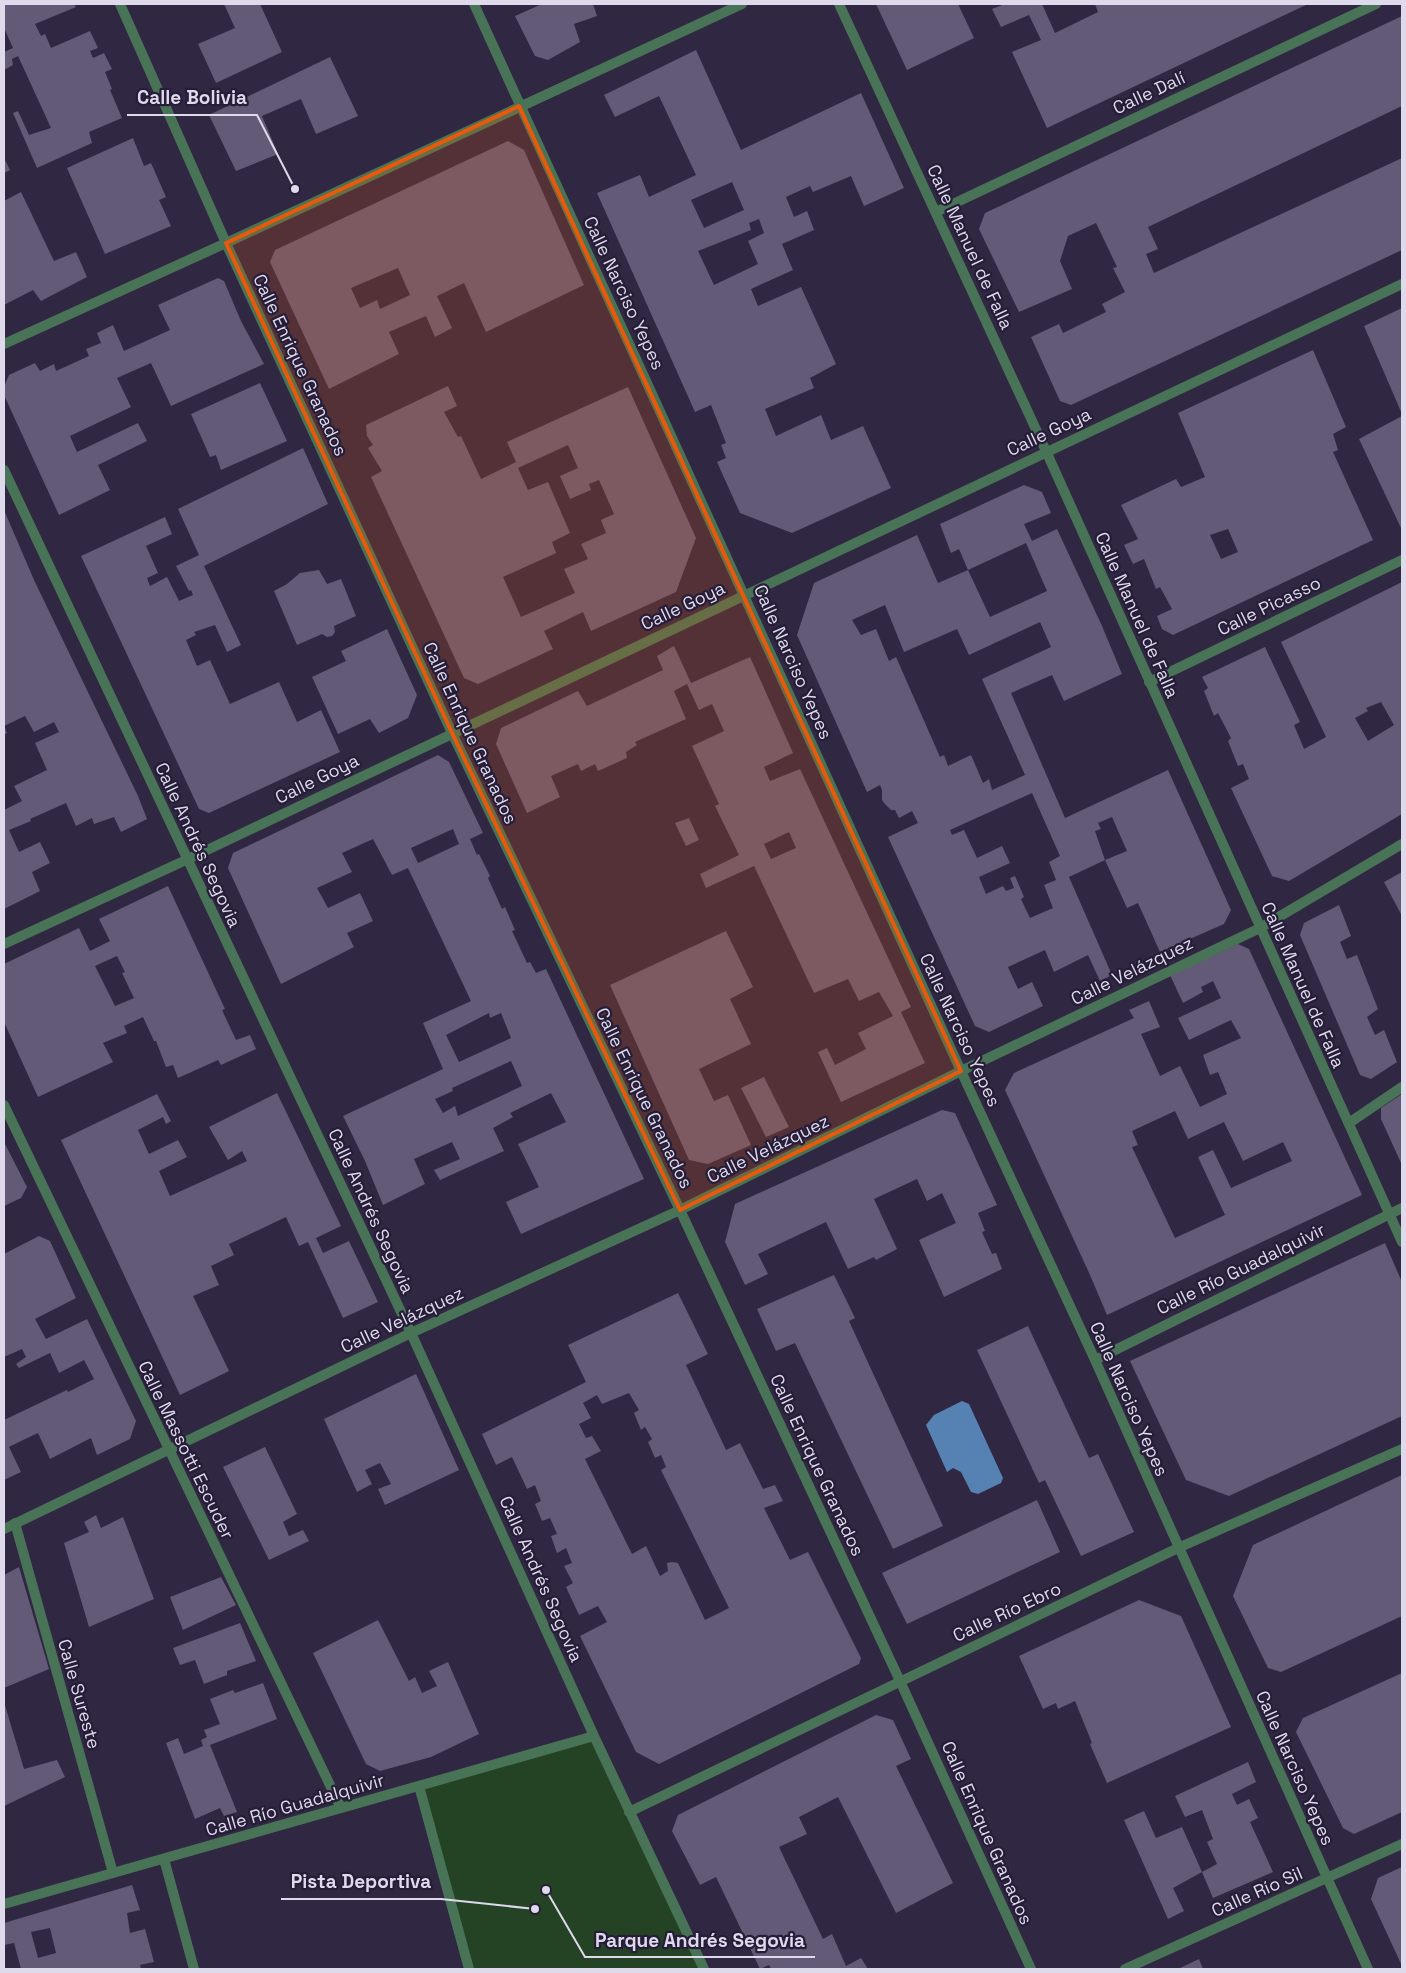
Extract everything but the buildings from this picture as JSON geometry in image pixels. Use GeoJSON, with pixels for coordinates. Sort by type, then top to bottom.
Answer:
{"type":"FeatureCollection","features":[{"type":"Feature","properties":{"kind":"street","name":"Calle Enrique Granados"},"geometry":{"type":"LineString","coordinates":[[120,4],[226,243],[452,733],[680,1210],[900,1681],[1031,1969]]}},
{"type":"Feature","properties":{"kind":"street","name":"Calle Narciso Yepes"},"geometry":{"type":"LineString","coordinates":[[474,4],[519,106],[1095,1360],[1368,1969]]}},
{"type":"Feature","properties":{"kind":"street"},"geometry":{"type":"LineString","coordinates":[[4,344],[742,4]]}},
{"type":"Feature","properties":{"kind":"street","name":"Calle Manuel de Falla"},"geometry":{"type":"LineString","coordinates":[[839,4],[1046,451],[1402,1242]]}},
{"type":"Feature","properties":{"kind":"street","name":"Calle Dalí"},"geometry":{"type":"LineString","coordinates":[[936,212],[1376,4]]}},
{"type":"Feature","properties":{"kind":"street","name":"Calle Goya"},"geometry":{"type":"LineString","coordinates":[[4,944],[186,860],[1402,284]]}},
{"type":"Feature","properties":{"kind":"street","name":"Calle Andrés Segovia"},"geometry":{"type":"LineString","coordinates":[[4,470],[186,860],[411,1332],[594,1736],[704,1969]]}},
{"type":"Feature","properties":{"kind":"street","name":"Calle Picasso"},"geometry":{"type":"LineString","coordinates":[[1149,682],[1402,560]]}},
{"type":"Feature","properties":{"kind":"street","name":"Calle Velázquez"},"geometry":{"type":"LineString","coordinates":[[4,1529],[411,1332],[680,1210],[961,1071],[1260,928],[1402,844]]}},
{"type":"Feature","properties":{"kind":"street"},"geometry":{"type":"LineString","coordinates":[[1348,1123],[1402,1087]]}},
{"type":"Feature","properties":{"kind":"street","name":"Calle Massotti Escuder"},"geometry":{"type":"LineString","coordinates":[[4,1105],[341,1808]]}},
{"type":"Feature","properties":{"kind":"street","name":"Calle Río Guadalquivir"},"geometry":{"type":"LineString","coordinates":[[1095,1360],[1402,1208]]}},
{"type":"Feature","properties":{"kind":"street","name":"Calle Río Ebro"},"geometry":{"type":"LineString","coordinates":[[629,1812],[1178,1548],[1402,1449]]}},
{"type":"Feature","properties":{"kind":"street","name":"Calle Sureste"},"geometry":{"type":"LineString","coordinates":[[15,1523],[113,1873]]}},
{"type":"Feature","properties":{"kind":"street","name":"Calle Río Guadalquivir"},"geometry":{"type":"LineString","coordinates":[[4,1904],[594,1736]]}},
{"type":"Feature","properties":{"kind":"street"},"geometry":{"type":"LineString","coordinates":[[419,1786],[469,1969]]}},
{"type":"Feature","properties":{"kind":"street","name":"Calle Río Sil"},"geometry":{"type":"LineString","coordinates":[[1125,1969],[1402,1844]]}},
{"type":"Feature","properties":{"kind":"street"},"geometry":{"type":"LineString","coordinates":[[164,1859],[194,1969]]}},
{"type":"Feature","properties":{"kind":"highlighted area"},"geometry":{"type":"Polygon","coordinates":[[[519,106],[961,1071],[680,1210],[452,733],[226,243],[519,106]]]}},
{"type":"Feature","properties":{"kind":"green space"},"geometry":{"type":"Polygon","coordinates":[[[594,1736],[704,1969],[469,1969],[419,1786],[594,1736]]]}},
{"type":"Feature","properties":{"kind":"water"},"geometry":{"type":"Polygon","coordinates":[[[962,1401],[969,1404],[1003,1478],[1001,1483],[978,1494],[971,1492],[961,1472],[953,1468],[947,1472],[926,1425],[934,1415],[962,1401]]]}},
{"type":"Feature","properties":{"kind":"place","name":"Calle Bolivia"},"geometry":{"type":"Point","coordinates":[295,189]}},
{"type":"Feature","properties":{"kind":"place","name":"Parque Andrés Segovia"},"geometry":{"type":"Point","coordinates":[546,1890]}},
{"type":"Feature","properties":{"kind":"place","name":"Pista Deportiva"},"geometry":{"type":"Point","coordinates":[535,1909]}}]}
